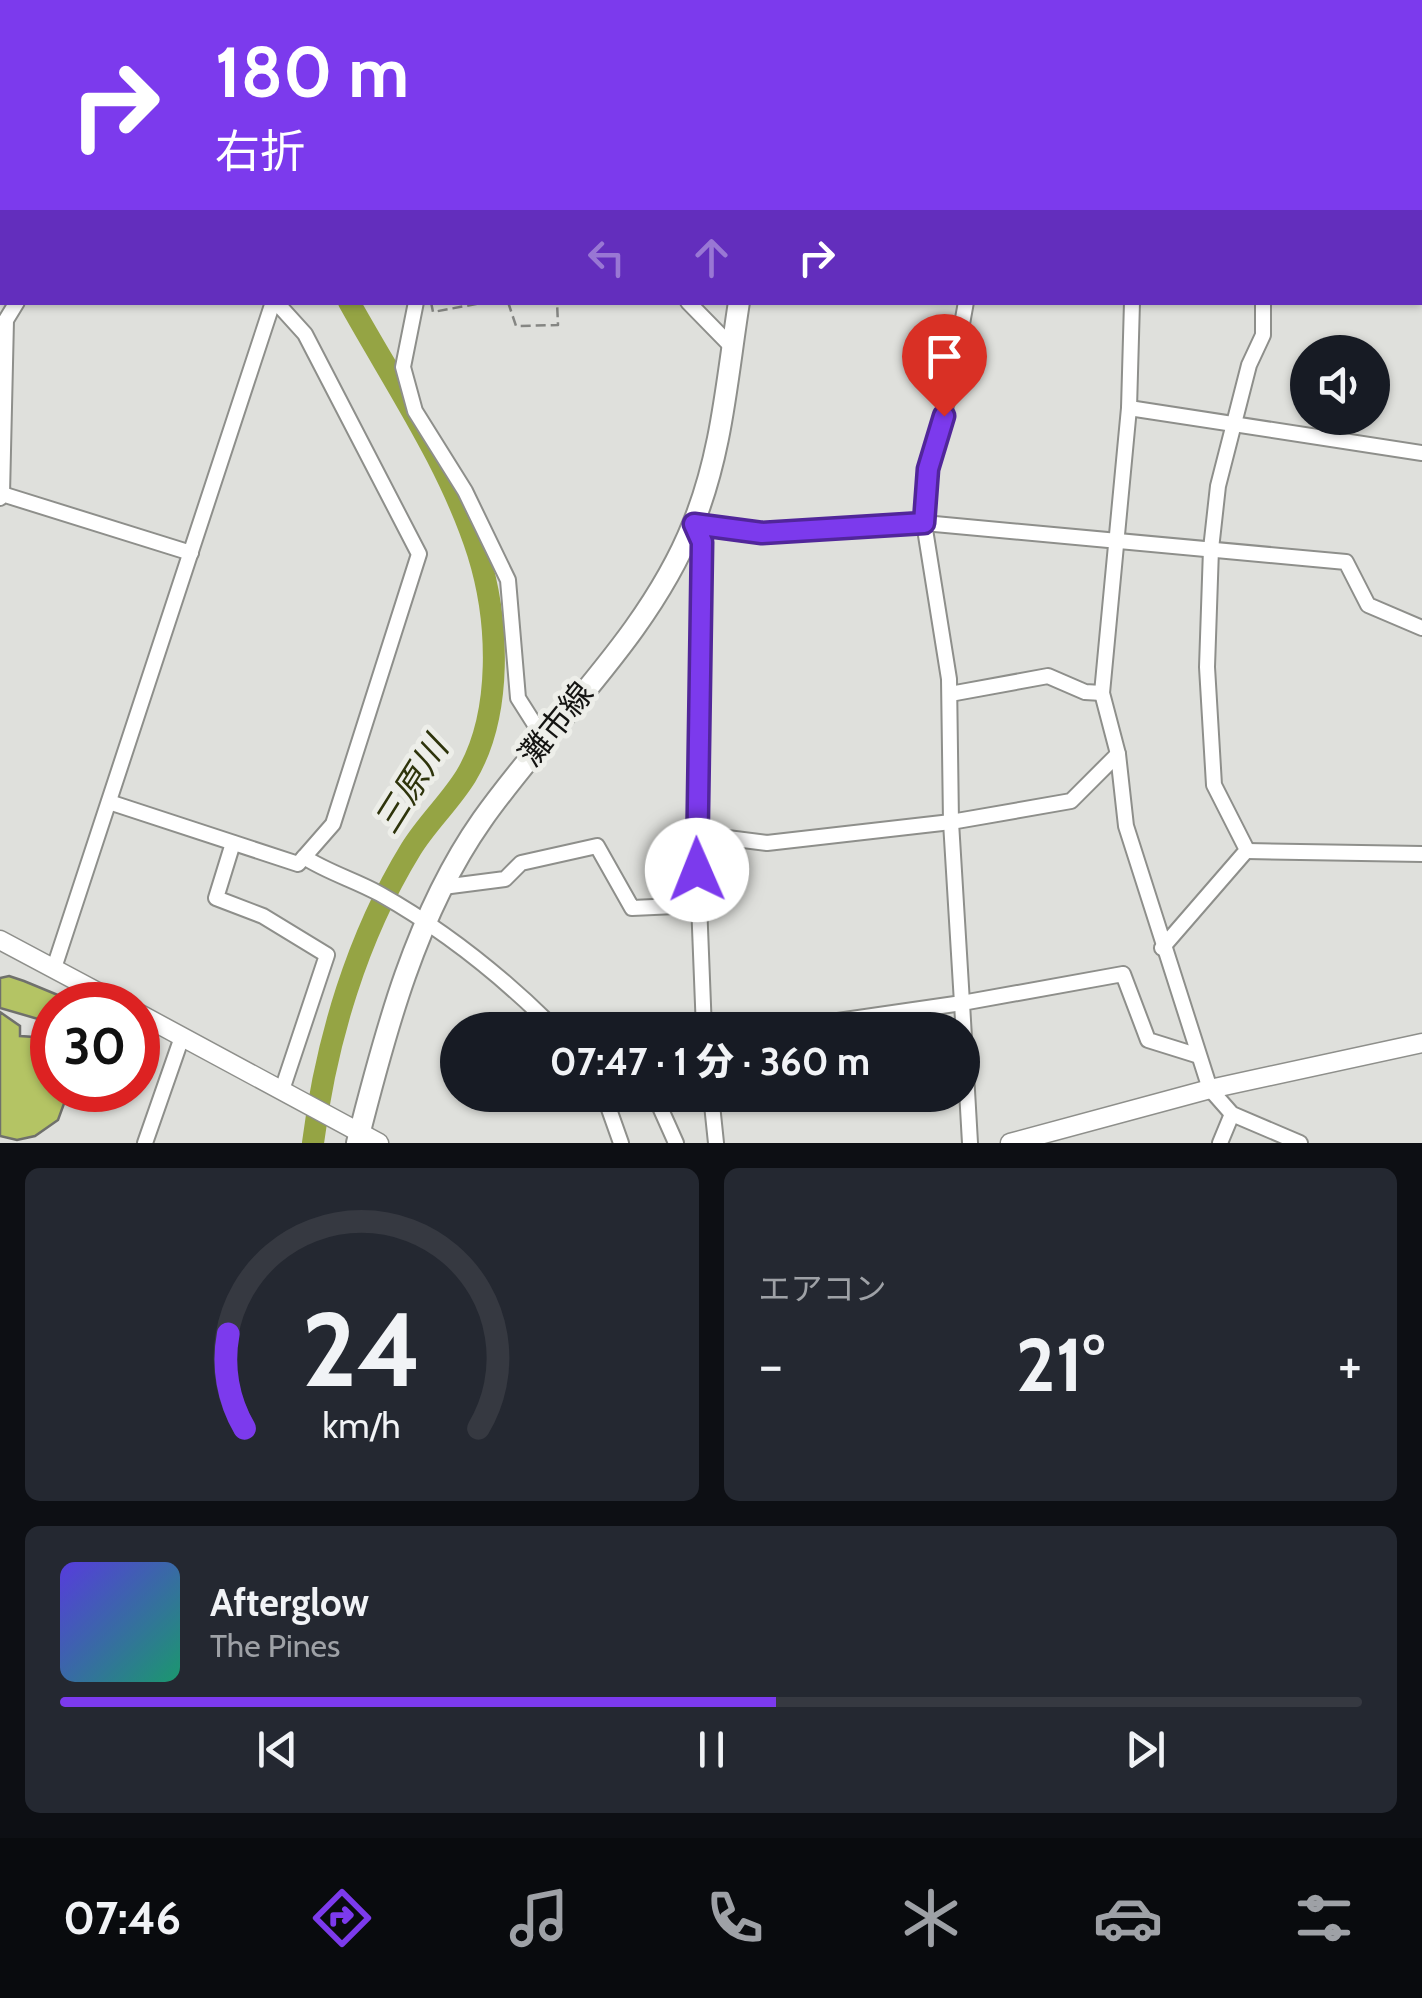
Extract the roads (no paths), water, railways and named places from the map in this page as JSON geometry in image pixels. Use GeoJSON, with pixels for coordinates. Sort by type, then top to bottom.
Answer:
{"type":"FeatureCollection","features":[{"type":"Feature","properties":{"kind":"main road","name":"灘市線"},"geometry":{"type":"LineString","coordinates":[[365,1140],[379,1059],[422,920],[480,824],[655,598],[694,524],[720,443],[739,305]]}},
{"type":"Feature","properties":{"kind":"street"},"geometry":{"type":"LineString","coordinates":[[15,305],[6,320],[1,496],[191,552]]}},
{"type":"Feature","properties":{"kind":"street"},"geometry":{"type":"LineString","coordinates":[[54,968],[273,305]]}},
{"type":"Feature","properties":{"kind":"street"},"geometry":{"type":"LineString","coordinates":[[108,802],[298,864],[333,824],[419,554],[305,334],[277,305]]}},
{"type":"Feature","properties":{"kind":"street"},"geometry":{"type":"LineString","coordinates":[[415,305],[402,367],[415,411],[465,491],[508,580],[518,698],[544,739]]}},
{"type":"Feature","properties":{"kind":"street"},"geometry":{"type":"LineString","coordinates":[[691,305],[732,346]]}},
{"type":"Feature","properties":{"kind":"street"},"geometry":{"type":"LineString","coordinates":[[965,305],[949,395],[928,469],[924,523],[950,694],[951,822],[970,1143]]}},
{"type":"Feature","properties":{"kind":"street"},"geometry":{"type":"LineString","coordinates":[[1132,305],[1130,408],[1113,542],[1102,693],[1118,754],[1126,826],[1210,1089],[1232,1114],[1300,1143]]}},
{"type":"Feature","properties":{"kind":"street"},"geometry":{"type":"LineString","coordinates":[[1246,851],[1214,785],[1207,666],[1210,548],[1231,426],[1263,335],[1262,305]]}},
{"type":"Feature","properties":{"kind":"street"},"geometry":{"type":"LineString","coordinates":[[1130,408],[1422,454]]}},
{"type":"Feature","properties":{"kind":"street"},"geometry":{"type":"LineString","coordinates":[[694,524],[762,533],[924,523],[1346,562],[1368,605],[1422,628]]}},
{"type":"Feature","properties":{"kind":"street"},"geometry":{"type":"LineString","coordinates":[[694,524],[702,542],[696,834],[703,1012]]}},
{"type":"Feature","properties":{"kind":"street"},"geometry":{"type":"LineString","coordinates":[[950,694],[1048,676],[1085,692],[1102,693]]}},
{"type":"Feature","properties":{"kind":"street"},"geometry":{"type":"LineString","coordinates":[[696,834],[768,843],[951,822],[1071,801],[1118,754]]}},
{"type":"Feature","properties":{"kind":"street"},"geometry":{"type":"LineString","coordinates":[[233,843],[216,898],[262,916],[327,955],[288,1093]]}},
{"type":"Feature","properties":{"kind":"street"},"geometry":{"type":"LineString","coordinates":[[443,887],[505,879],[521,863],[596,846],[632,908],[698,904]]}},
{"type":"Feature","properties":{"kind":"street"},"geometry":{"type":"LineString","coordinates":[[1246,851],[1422,854]]}},
{"type":"Feature","properties":{"kind":"street"},"geometry":{"type":"LineString","coordinates":[[1162,948],[1246,851]]}},
{"type":"Feature","properties":{"kind":"street"},"geometry":{"type":"LineString","coordinates":[[304,857],[331,875],[375,891],[422,920],[501,976],[538,1012]]}},
{"type":"Feature","properties":{"kind":"street"},"geometry":{"type":"LineString","coordinates":[[0,940],[80,982]]}},
{"type":"Feature","properties":{"kind":"street"},"geometry":{"type":"LineString","coordinates":[[900,1012],[1122,974],[1148,1040],[1196,1055]]}},
{"type":"Feature","properties":{"kind":"street"},"geometry":{"type":"LineString","coordinates":[[160,1024],[340,1121],[365,1140]]}},
{"type":"Feature","properties":{"kind":"street"},"geometry":{"type":"LineString","coordinates":[[145,1143],[182,1036]]}},
{"type":"Feature","properties":{"kind":"street"},"geometry":{"type":"LineString","coordinates":[[1010,1143],[1210,1089],[1422,1042]]}},
{"type":"Feature","properties":{"kind":"street"},"geometry":{"type":"LineString","coordinates":[[610,1112],[620,1143]]}},
{"type":"Feature","properties":{"kind":"street"},"geometry":{"type":"LineString","coordinates":[[662,1112],[676,1143]]}},
{"type":"Feature","properties":{"kind":"street"},"geometry":{"type":"LineString","coordinates":[[713,1112],[716,1143]]}},
{"type":"Feature","properties":{"kind":"street"},"geometry":{"type":"LineString","coordinates":[[1220,1143],[1232,1114]]}},
{"type":"Feature","properties":{"kind":"waterway","name":"三原川"},"geometry":{"type":"LineString","coordinates":[[313,1143],[335,1028],[360,954],[411,849],[460,786],[478,751],[492,696],[494,666],[485,579],[466,520],[437,456],[351,305]]}}]}
